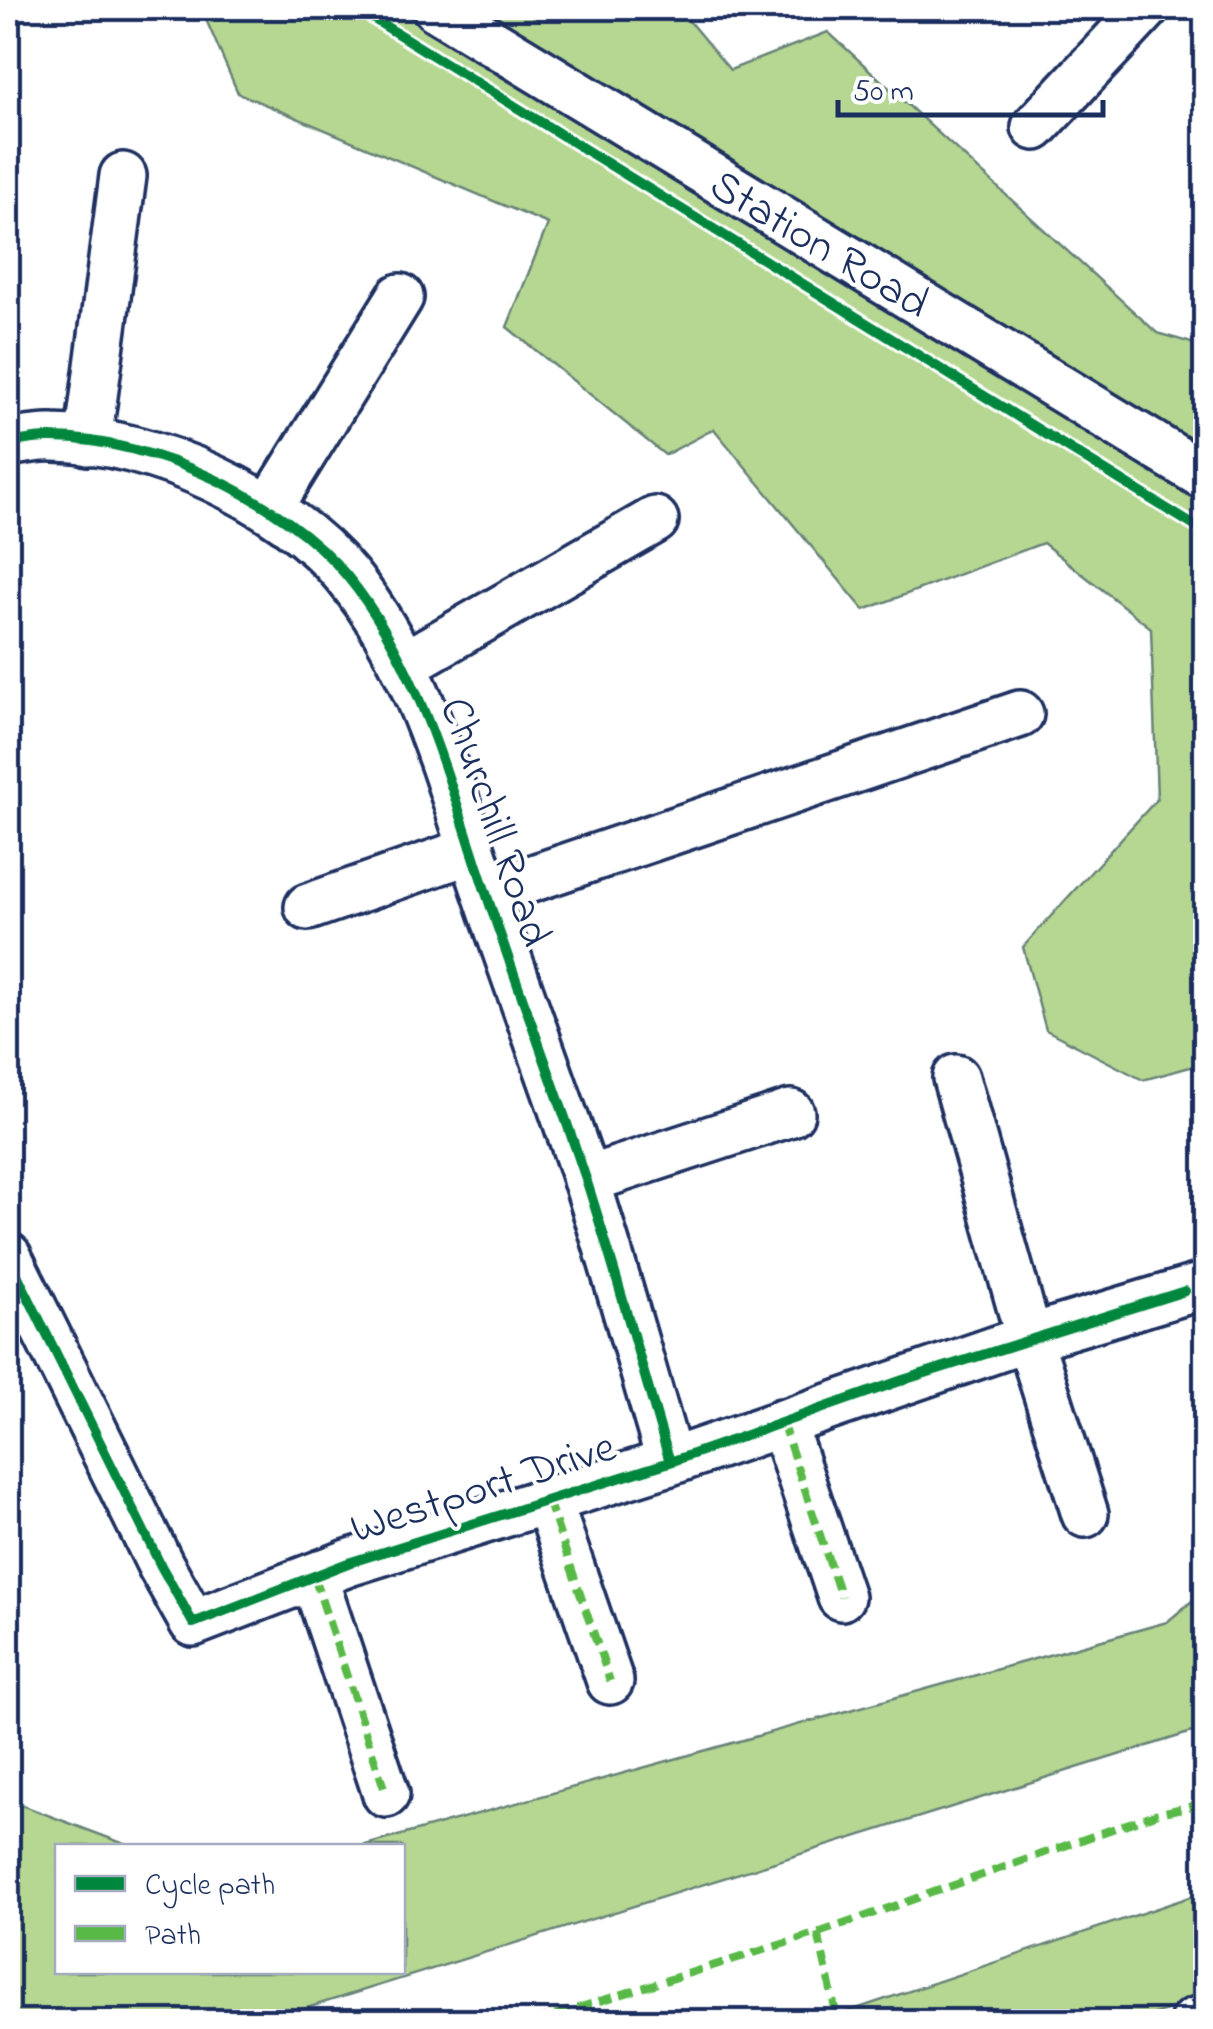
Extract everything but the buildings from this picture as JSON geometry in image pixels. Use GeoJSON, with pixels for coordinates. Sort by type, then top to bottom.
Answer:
{"type":"FeatureCollection","features":[{"type":"Feature","properties":{"kind":"street","name":"Station Road"},"geometry":{"type":"LineString","coordinates":[[436,8],[1206,477]]}},
{"type":"Feature","properties":{"kind":"street"},"geometry":{"type":"LineString","coordinates":[[1035,127],[1146,8]]}},
{"type":"Feature","properties":{"kind":"street"},"geometry":{"type":"LineString","coordinates":[[88,442],[123,176]]}},
{"type":"Feature","properties":{"kind":"street"},"geometry":{"type":"LineString","coordinates":[[269,509],[400,297]]}},
{"type":"Feature","properties":{"kind":"street","name":"Churchill Road"},"geometry":{"type":"LineString","coordinates":[[8,443],[52,438],[137,450],[206,476],[269,509],[305,536],[344,572],[382,621],[405,664],[586,1180],[670,1462]]}},
{"type":"Feature","properties":{"kind":"street"},"geometry":{"type":"LineString","coordinates":[[405,664],[655,520]]}},
{"type":"Feature","properties":{"kind":"street"},"geometry":{"type":"LineString","coordinates":[[486,894],[1020,714]]}},
{"type":"Feature","properties":{"kind":"street"},"geometry":{"type":"LineString","coordinates":[[308,907],[472,850]]}},
{"type":"Feature","properties":{"kind":"street"},"geometry":{"type":"LineString","coordinates":[[956,1078],[1029,1338],[1085,1514]]}},
{"type":"Feature","properties":{"kind":"street"},"geometry":{"type":"LineString","coordinates":[[586,1180],[791,1113]]}},
{"type":"Feature","properties":{"kind":"street","name":"Westport Drive"},"geometry":{"type":"LineString","coordinates":[[8,1256],[193,1623],[314,1576],[670,1462],[1029,1338],[1196,1288]]}},
{"type":"Feature","properties":{"kind":"street"},"geometry":{"type":"LineString","coordinates":[[782,1422],[841,1597]]}},
{"type":"Feature","properties":{"kind":"street"},"geometry":{"type":"LineString","coordinates":[[548,1500],[610,1681]]}},
{"type":"Feature","properties":{"kind":"street"},"geometry":{"type":"LineString","coordinates":[[314,1576],[386,1794]]}},
{"type":"Feature","properties":{"kind":"street"},"geometry":{"type":"LineString","coordinates":[[1193,2022],[1206,2018]]}},
{"type":"Feature","properties":{"kind":"green space"},"geometry":{"type":"Polygon","coordinates":[[[201,8],[678,8],[730,70],[828,32],[1157,333],[1205,347],[1205,1063],[1143,1080],[1046,1030],[1023,947],[1157,799],[1151,628],[1043,543],[864,610],[714,429],[665,455],[507,327],[548,224],[238,93],[201,8]]]}},
{"type":"Feature","properties":{"kind":"green space"},"geometry":{"type":"Polygon","coordinates":[[[1205,1590],[1205,1728],[265,2021],[8,2021],[8,1800],[125,1844],[55,1844],[55,1974],[405,1974],[405,1844],[369,1844],[1167,1622],[1205,1590]]]}},
{"type":"Feature","properties":{"kind":"green space"},"geometry":{"type":"Polygon","coordinates":[[[1205,1892],[1205,1997],[1133,2021],[817,2022],[1205,1892]]]}},
{"type":"Feature","properties":{"kind":"marked path"},"geometry":{"type":"LineString","coordinates":[[782,1422],[841,1597]]}},
{"type":"Feature","properties":{"kind":"marked path"},"geometry":{"type":"LineString","coordinates":[[548,1500],[610,1681]]}},
{"type":"Feature","properties":{"kind":"marked path"},"geometry":{"type":"LineString","coordinates":[[314,1577],[386,1794]]}},
{"type":"Feature","properties":{"kind":"marked path"},"geometry":{"type":"LineString","coordinates":[[533,2022],[818,1933],[1155,1814],[1206,1803]]}},
{"type":"Feature","properties":{"kind":"marked path"},"geometry":{"type":"LineString","coordinates":[[818,1933],[838,2022]]}},
{"type":"Feature","properties":{"kind":"cycle path"},"geometry":{"type":"LineString","coordinates":[[356,8],[1206,533]]}},
{"type":"Feature","properties":{"kind":"cycle path"},"geometry":{"type":"LineString","coordinates":[[8,443],[47,438],[91,441],[132,449],[213,478],[288,522],[320,548],[373,611],[414,687],[445,769],[586,1179],[670,1462]]}},
{"type":"Feature","properties":{"kind":"cycle path"},"geometry":{"type":"LineString","coordinates":[[8,1256],[193,1623],[348,1563],[670,1462],[903,1380],[1185,1291]]}}]}
